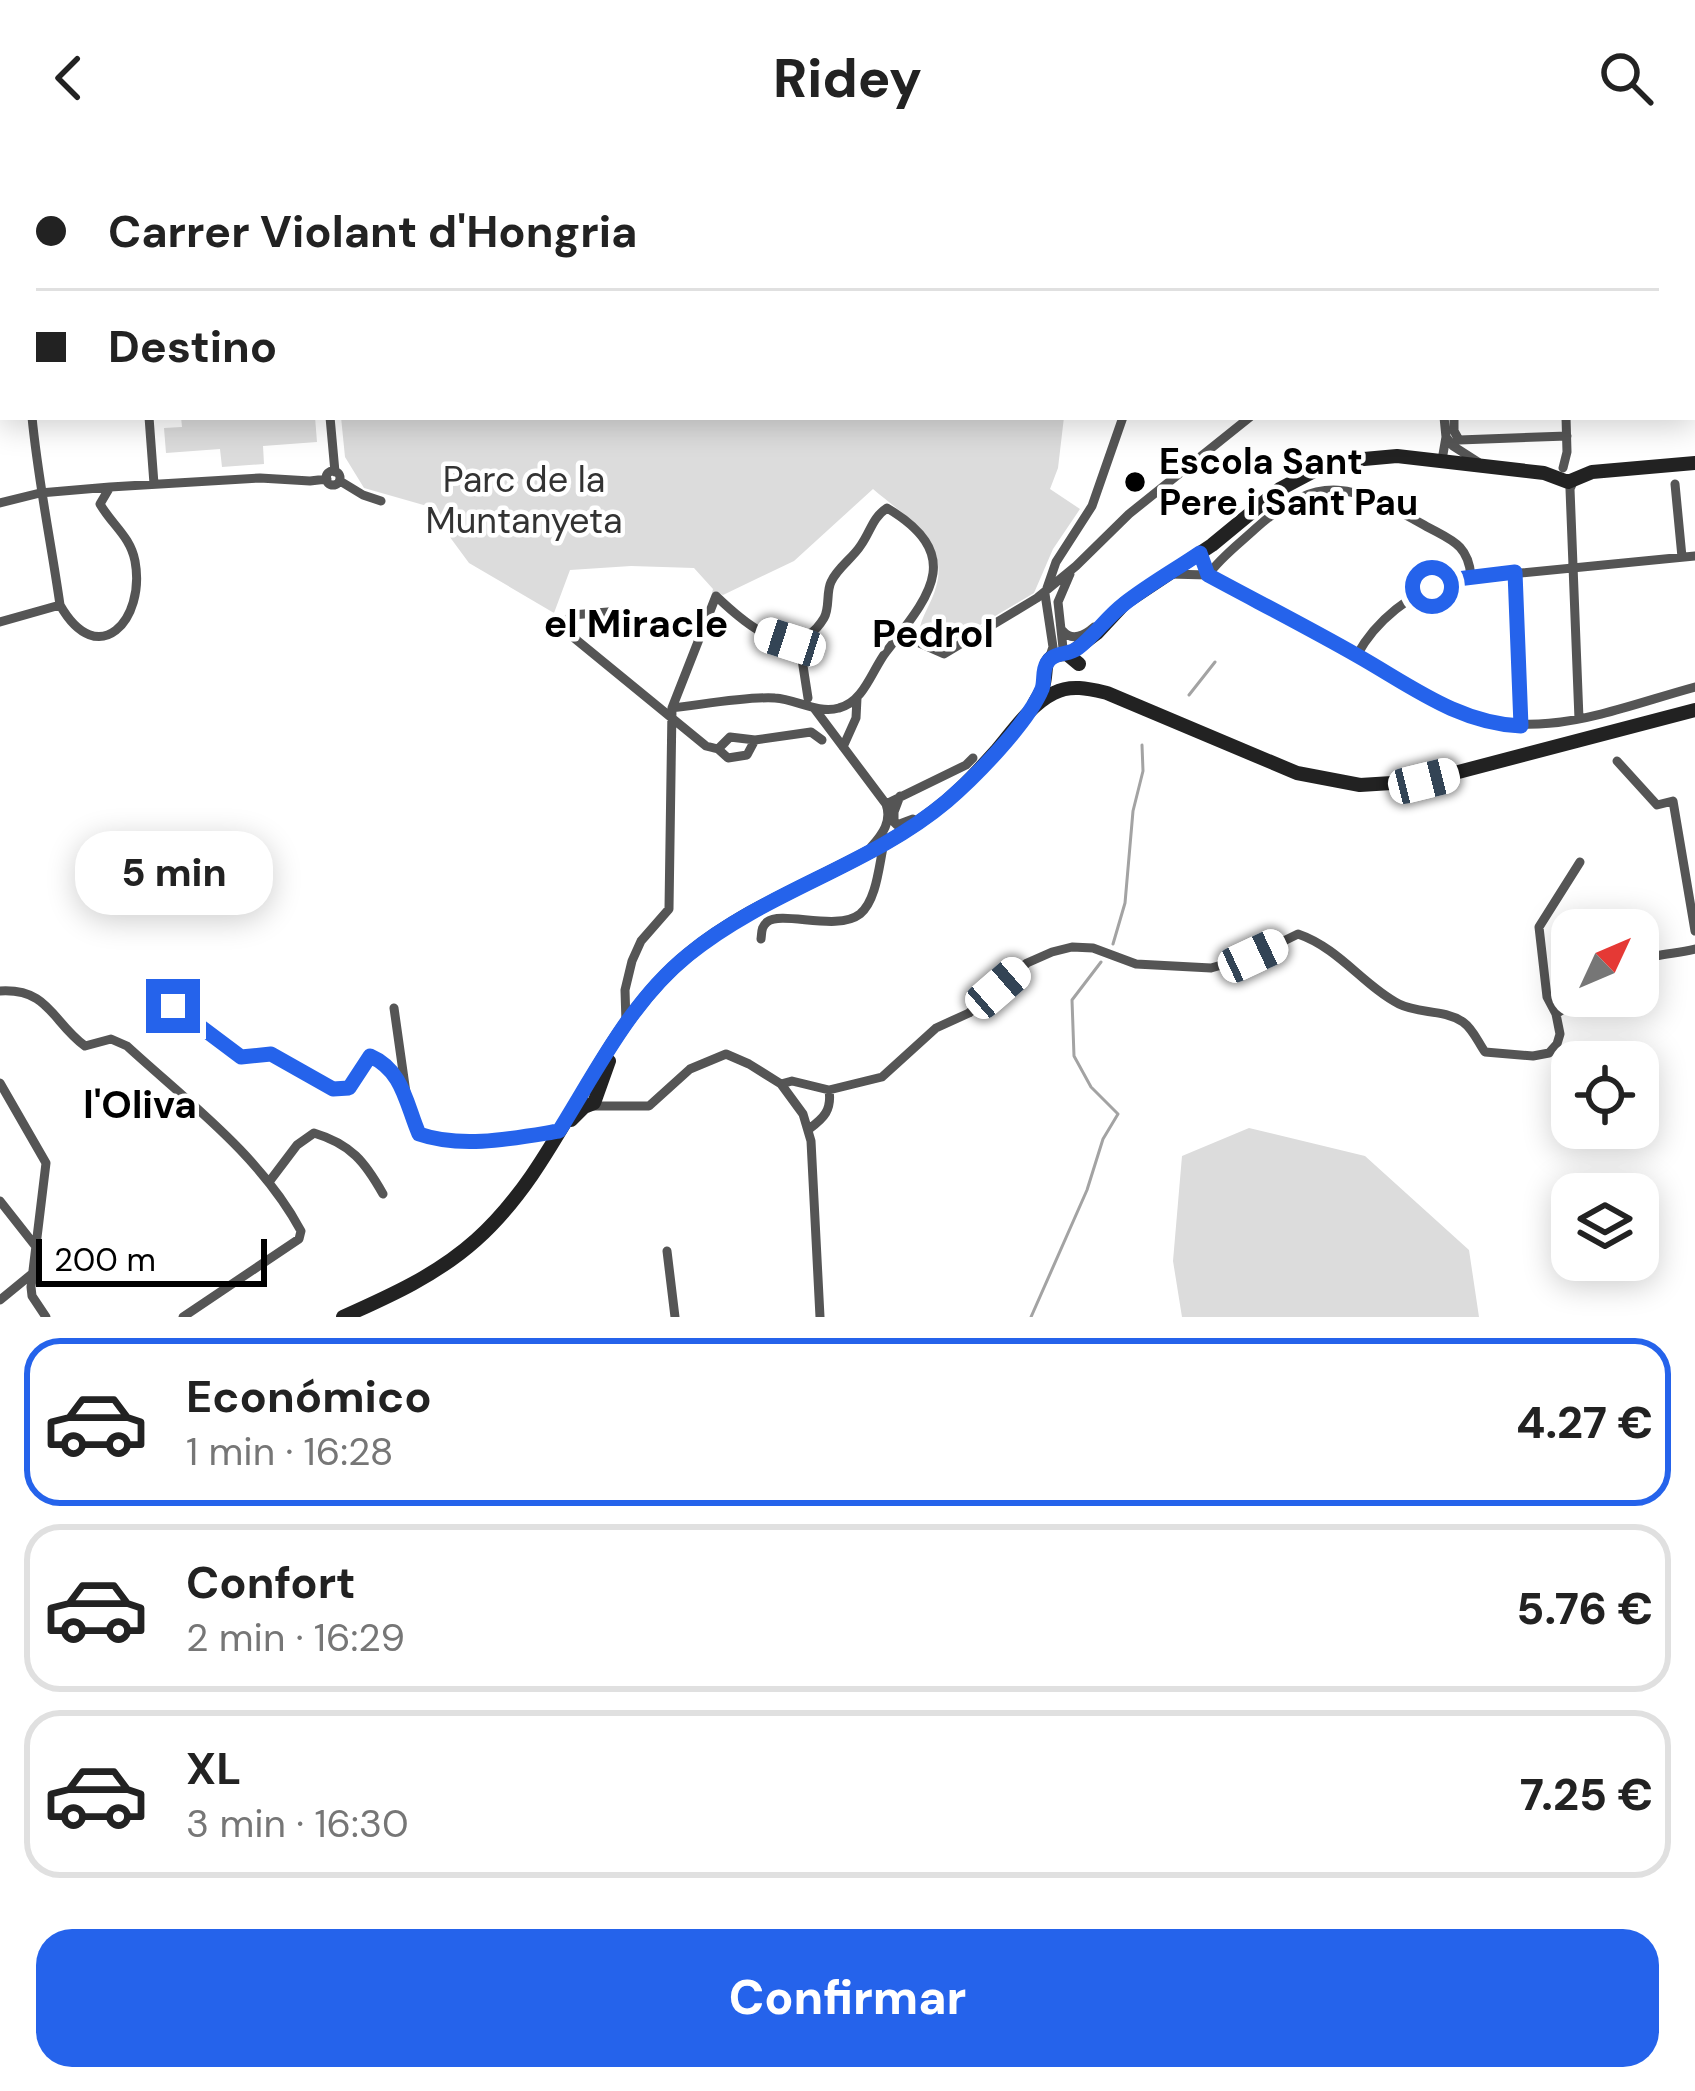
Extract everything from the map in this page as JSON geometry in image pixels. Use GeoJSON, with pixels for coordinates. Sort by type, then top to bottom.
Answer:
{"type":"FeatureCollection","features":[{"type":"Feature","properties":{"kind":"main road"},"geometry":{"type":"LineString","coordinates":[[1073,660],[1114,614],[1280,489],[1331,462],[1397,455],[1568,474],[1695,464]]}},
{"type":"Feature","properties":{"kind":"main road"},"geometry":{"type":"LineString","coordinates":[[1028,713],[1043,687],[1047,667],[1058,655],[1073,660],[1107,693]]}},
{"type":"Feature","properties":{"kind":"main road"},"geometry":{"type":"LineString","coordinates":[[343,1317],[430,1275],[478,1239],[508,1206],[559,1131],[589,1101],[631,1006],[716,935],[866,853],[884,837],[917,824],[949,799],[1028,713],[1078,680],[1073,660]]}},
{"type":"Feature","properties":{"kind":"main road"},"geometry":{"type":"LineString","coordinates":[[1047,667],[1050,686],[1107,693],[1297,773],[1360,785],[1424,781],[1695,710]]}},
{"type":"Feature","properties":{"kind":"street"},"geometry":{"type":"LineString","coordinates":[[32,420],[60,605],[77,628],[101,635],[123,625],[135,602],[134,554],[100,504],[110,487]]}},
{"type":"Feature","properties":{"kind":"street"},"geometry":{"type":"LineString","coordinates":[[149,420],[154,484]]}},
{"type":"Feature","properties":{"kind":"street"},"geometry":{"type":"LineString","coordinates":[[330,420],[334,477]]}},
{"type":"Feature","properties":{"kind":"street"},"geometry":{"type":"LineString","coordinates":[[1047,667],[1053,647],[1051,592],[1060,560],[1092,506],[1122,420]]}},
{"type":"Feature","properties":{"kind":"street"},"geometry":{"type":"LineString","coordinates":[[902,635],[944,654],[1051,592],[1129,514],[1246,420]]}},
{"type":"Feature","properties":{"kind":"street"},"geometry":{"type":"LineString","coordinates":[[1442,460],[1449,456],[1445,420]]}},
{"type":"Feature","properties":{"kind":"street"},"geometry":{"type":"LineString","coordinates":[[1454,420],[1459,440],[1567,436]]}},
{"type":"Feature","properties":{"kind":"street"},"geometry":{"type":"LineString","coordinates":[[1566,420],[1579,719]]}},
{"type":"Feature","properties":{"kind":"street"},"geometry":{"type":"LineString","coordinates":[[1423,458],[1449,442]]}},
{"type":"Feature","properties":{"kind":"street"},"geometry":{"type":"LineString","coordinates":[[1449,442],[1483,465]]}},
{"type":"Feature","properties":{"kind":"street"},"geometry":{"type":"LineString","coordinates":[[0,503],[40,493],[110,487],[334,477],[381,501]]}},
{"type":"Feature","properties":{"kind":"street"},"geometry":{"type":"LineString","coordinates":[[1675,484],[1682,557]]}},
{"type":"Feature","properties":{"kind":"street"},"geometry":{"type":"LineString","coordinates":[[1208,575],[1277,510],[1296,497],[1327,490],[1359,493],[1457,544],[1470,561],[1471,576]]}},
{"type":"Feature","properties":{"kind":"street"},"geometry":{"type":"LineString","coordinates":[[631,1006],[626,990],[632,961],[641,941],[669,909],[671,712],[716,596],[760,632],[790,642],[804,639],[826,616],[830,582],[862,544],[875,517],[887,508],[923,536],[934,561],[929,592],[857,698],[839,708],[775,698],[671,712]]}},
{"type":"Feature","properties":{"kind":"street"},"geometry":{"type":"LineString","coordinates":[[1200,553],[1208,575]]}},
{"type":"Feature","properties":{"kind":"street"},"geometry":{"type":"LineString","coordinates":[[1357,655],[1366,638],[1406,602],[1441,582],[1695,556]]}},
{"type":"Feature","properties":{"kind":"street"},"geometry":{"type":"LineString","coordinates":[[1060,560],[1064,569],[1076,566]]}},
{"type":"Feature","properties":{"kind":"street"},"geometry":{"type":"LineString","coordinates":[[1515,572],[1521,726]]}},
{"type":"Feature","properties":{"kind":"street"},"geometry":{"type":"LineString","coordinates":[[1169,574],[1208,575],[1461,714],[1493,724],[1545,725],[1579,719],[1695,687]]}},
{"type":"Feature","properties":{"kind":"street"},"geometry":{"type":"LineString","coordinates":[[1051,592],[1073,660]]}},
{"type":"Feature","properties":{"kind":"street"},"geometry":{"type":"LineString","coordinates":[[0,622],[60,605]]}},
{"type":"Feature","properties":{"kind":"street"},"geometry":{"type":"LineString","coordinates":[[620,611],[572,615],[566,621],[568,633],[671,712],[706,746],[728,758],[747,755],[755,740]]}},
{"type":"Feature","properties":{"kind":"street"},"geometry":{"type":"LineString","coordinates":[[1060,626],[1065,634],[1079,636],[1114,614]]}},
{"type":"Feature","properties":{"kind":"street"},"geometry":{"type":"LineString","coordinates":[[761,939],[762,929],[777,918],[818,922],[853,918],[864,911],[874,887],[889,813],[811,703],[799,640]]}},
{"type":"Feature","properties":{"kind":"street"},"geometry":{"type":"LineString","coordinates":[[843,747],[856,718],[857,698]]}},
{"type":"Feature","properties":{"kind":"street"},"geometry":{"type":"LineString","coordinates":[[718,749],[730,737],[755,740],[811,732],[822,740]]}},
{"type":"Feature","properties":{"kind":"street"},"geometry":{"type":"LineString","coordinates":[[886,804],[973,758]]}},
{"type":"Feature","properties":{"kind":"street"},"geometry":{"type":"LineString","coordinates":[[1617,761],[1657,805],[1673,801],[1695,931]]}},
{"type":"Feature","properties":{"kind":"street"},"geometry":{"type":"LineString","coordinates":[[897,825],[893,814],[900,796]]}},
{"type":"Feature","properties":{"kind":"street"},"geometry":{"type":"LineString","coordinates":[[884,837],[897,825],[949,799]]}},
{"type":"Feature","properties":{"kind":"street"},"geometry":{"type":"LineString","coordinates":[[1551,1005],[1539,927],[1580,862]]}},
{"type":"Feature","properties":{"kind":"street"},"geometry":{"type":"LineString","coordinates":[[782,1084],[792,1081],[829,1090],[881,1077],[936,1028],[969,1013],[1027,963],[1072,947],[1093,948],[1136,964],[1211,968],[1253,956],[1298,934],[1312,938],[1398,1004],[1461,1021],[1485,1052],[1549,1053],[1560,1034],[1557,1017]]}},
{"type":"Feature","properties":{"kind":"street"},"geometry":{"type":"LineString","coordinates":[[1659,954],[1695,949]]}},
{"type":"Feature","properties":{"kind":"street"},"geometry":{"type":"LineString","coordinates":[[0,992],[18,990],[36,998],[86,1046],[111,1039],[127,1046],[237,1147],[289,1208],[301,1231],[299,1239],[183,1317]]}},
{"type":"Feature","properties":{"kind":"street"},"geometry":{"type":"LineString","coordinates":[[626,990],[649,993]]}},
{"type":"Feature","properties":{"kind":"street"},"geometry":{"type":"LineString","coordinates":[[173,1006],[241,1057],[271,1054],[333,1089],[349,1088],[370,1056],[404,1087]]}},
{"type":"Feature","properties":{"kind":"street"},"geometry":{"type":"LineString","coordinates":[[394,1008],[404,1087],[419,1134],[466,1140],[559,1131]]}},
{"type":"Feature","properties":{"kind":"street"},"geometry":{"type":"LineString","coordinates":[[589,1101],[649,1106],[690,1069],[726,1054],[782,1084],[809,1130],[820,1317]]}},
{"type":"Feature","properties":{"kind":"street"},"geometry":{"type":"LineString","coordinates":[[0,1083],[46,1163],[32,1296],[46,1317]]}},
{"type":"Feature","properties":{"kind":"street"},"geometry":{"type":"LineString","coordinates":[[809,1130],[828,1112],[829,1090]]}},
{"type":"Feature","properties":{"kind":"street"},"geometry":{"type":"LineString","coordinates":[[269,1182],[297,1144],[314,1133],[354,1151],[383,1194]]}},
{"type":"Feature","properties":{"kind":"street"},"geometry":{"type":"LineString","coordinates":[[0,1201],[37,1248]]}},
{"type":"Feature","properties":{"kind":"street"},"geometry":{"type":"LineString","coordinates":[[667,1251],[675,1317]]}},
{"type":"Feature","properties":{"kind":"street"},"geometry":{"type":"LineString","coordinates":[[0,1300],[33,1273]]}},
{"type":"Feature","properties":{"kind":"green space"},"geometry":{"type":"Polygon","coordinates":[[[181,420],[315,420],[317,442],[263,446],[264,464],[222,467],[220,449],[166,453],[164,428],[182,427],[181,420]]]}},
{"type":"Feature","properties":{"kind":"green space","name":"Parc de la Muntanyeta"},"geometry":{"type":"Polygon","coordinates":[[[341,420],[1064,420],[1058,468],[1050,489],[1080,509],[1053,549],[1034,593],[941,648],[927,643],[919,632],[936,587],[936,556],[921,530],[873,489],[794,561],[723,595],[712,593],[694,568],[570,570],[554,613],[469,563],[427,506],[364,488],[345,457],[341,420]]]}},
{"type":"Feature","properties":{"kind":"green space"},"geometry":{"type":"Polygon","coordinates":[[[1249,1128],[1365,1156],[1469,1250],[1479,1317],[1182,1317],[1173,1261],[1182,1156],[1249,1128]]]}},
{"type":"Feature","properties":{"kind":"waterway"},"geometry":{"type":"LineString","coordinates":[[1189,695],[1215,662]]}},
{"type":"Feature","properties":{"kind":"waterway"},"geometry":{"type":"LineString","coordinates":[[1113,944],[1125,903],[1133,811],[1143,771],[1142,745]]}},
{"type":"Feature","properties":{"kind":"waterway"},"geometry":{"type":"LineString","coordinates":[[1031,1317],[1087,1190],[1103,1139],[1118,1114],[1091,1087],[1074,1056],[1072,1000],[1101,962]]}},
{"type":"Feature","properties":{"kind":"place","name":"Escola Sant Pere i Sant Pau"},"geometry":{"type":"Point","coordinates":[1135,482]}},
{"type":"Feature","properties":{"kind":"district","name":"el Miracle"},"geometry":{"type":"Point","coordinates":[636,623]}},
{"type":"Feature","properties":{"kind":"district","name":"Pedrol"},"geometry":{"type":"Point","coordinates":[933,633]}},
{"type":"Feature","properties":{"kind":"district","name":"l'Oliva"},"geometry":{"type":"Point","coordinates":[140,1104]}},
{"type":"Feature","properties":{"kind":"route"},"geometry":{"type":"LineString","coordinates":[[173,1006],[241,1057],[271,1054],[333,1089],[349,1088],[370,1056],[379,1060],[404,1087],[419,1134],[429,1138],[512,1139],[559,1131],[637,1008],[676,965],[738,922],[933,812],[970,780],[1028,713],[1043,687],[1049,659],[1073,652],[1125,603],[1200,553],[1208,575],[1442,705],[1493,724],[1521,726],[1515,572],[1449,580],[1432,587]]}}]}
